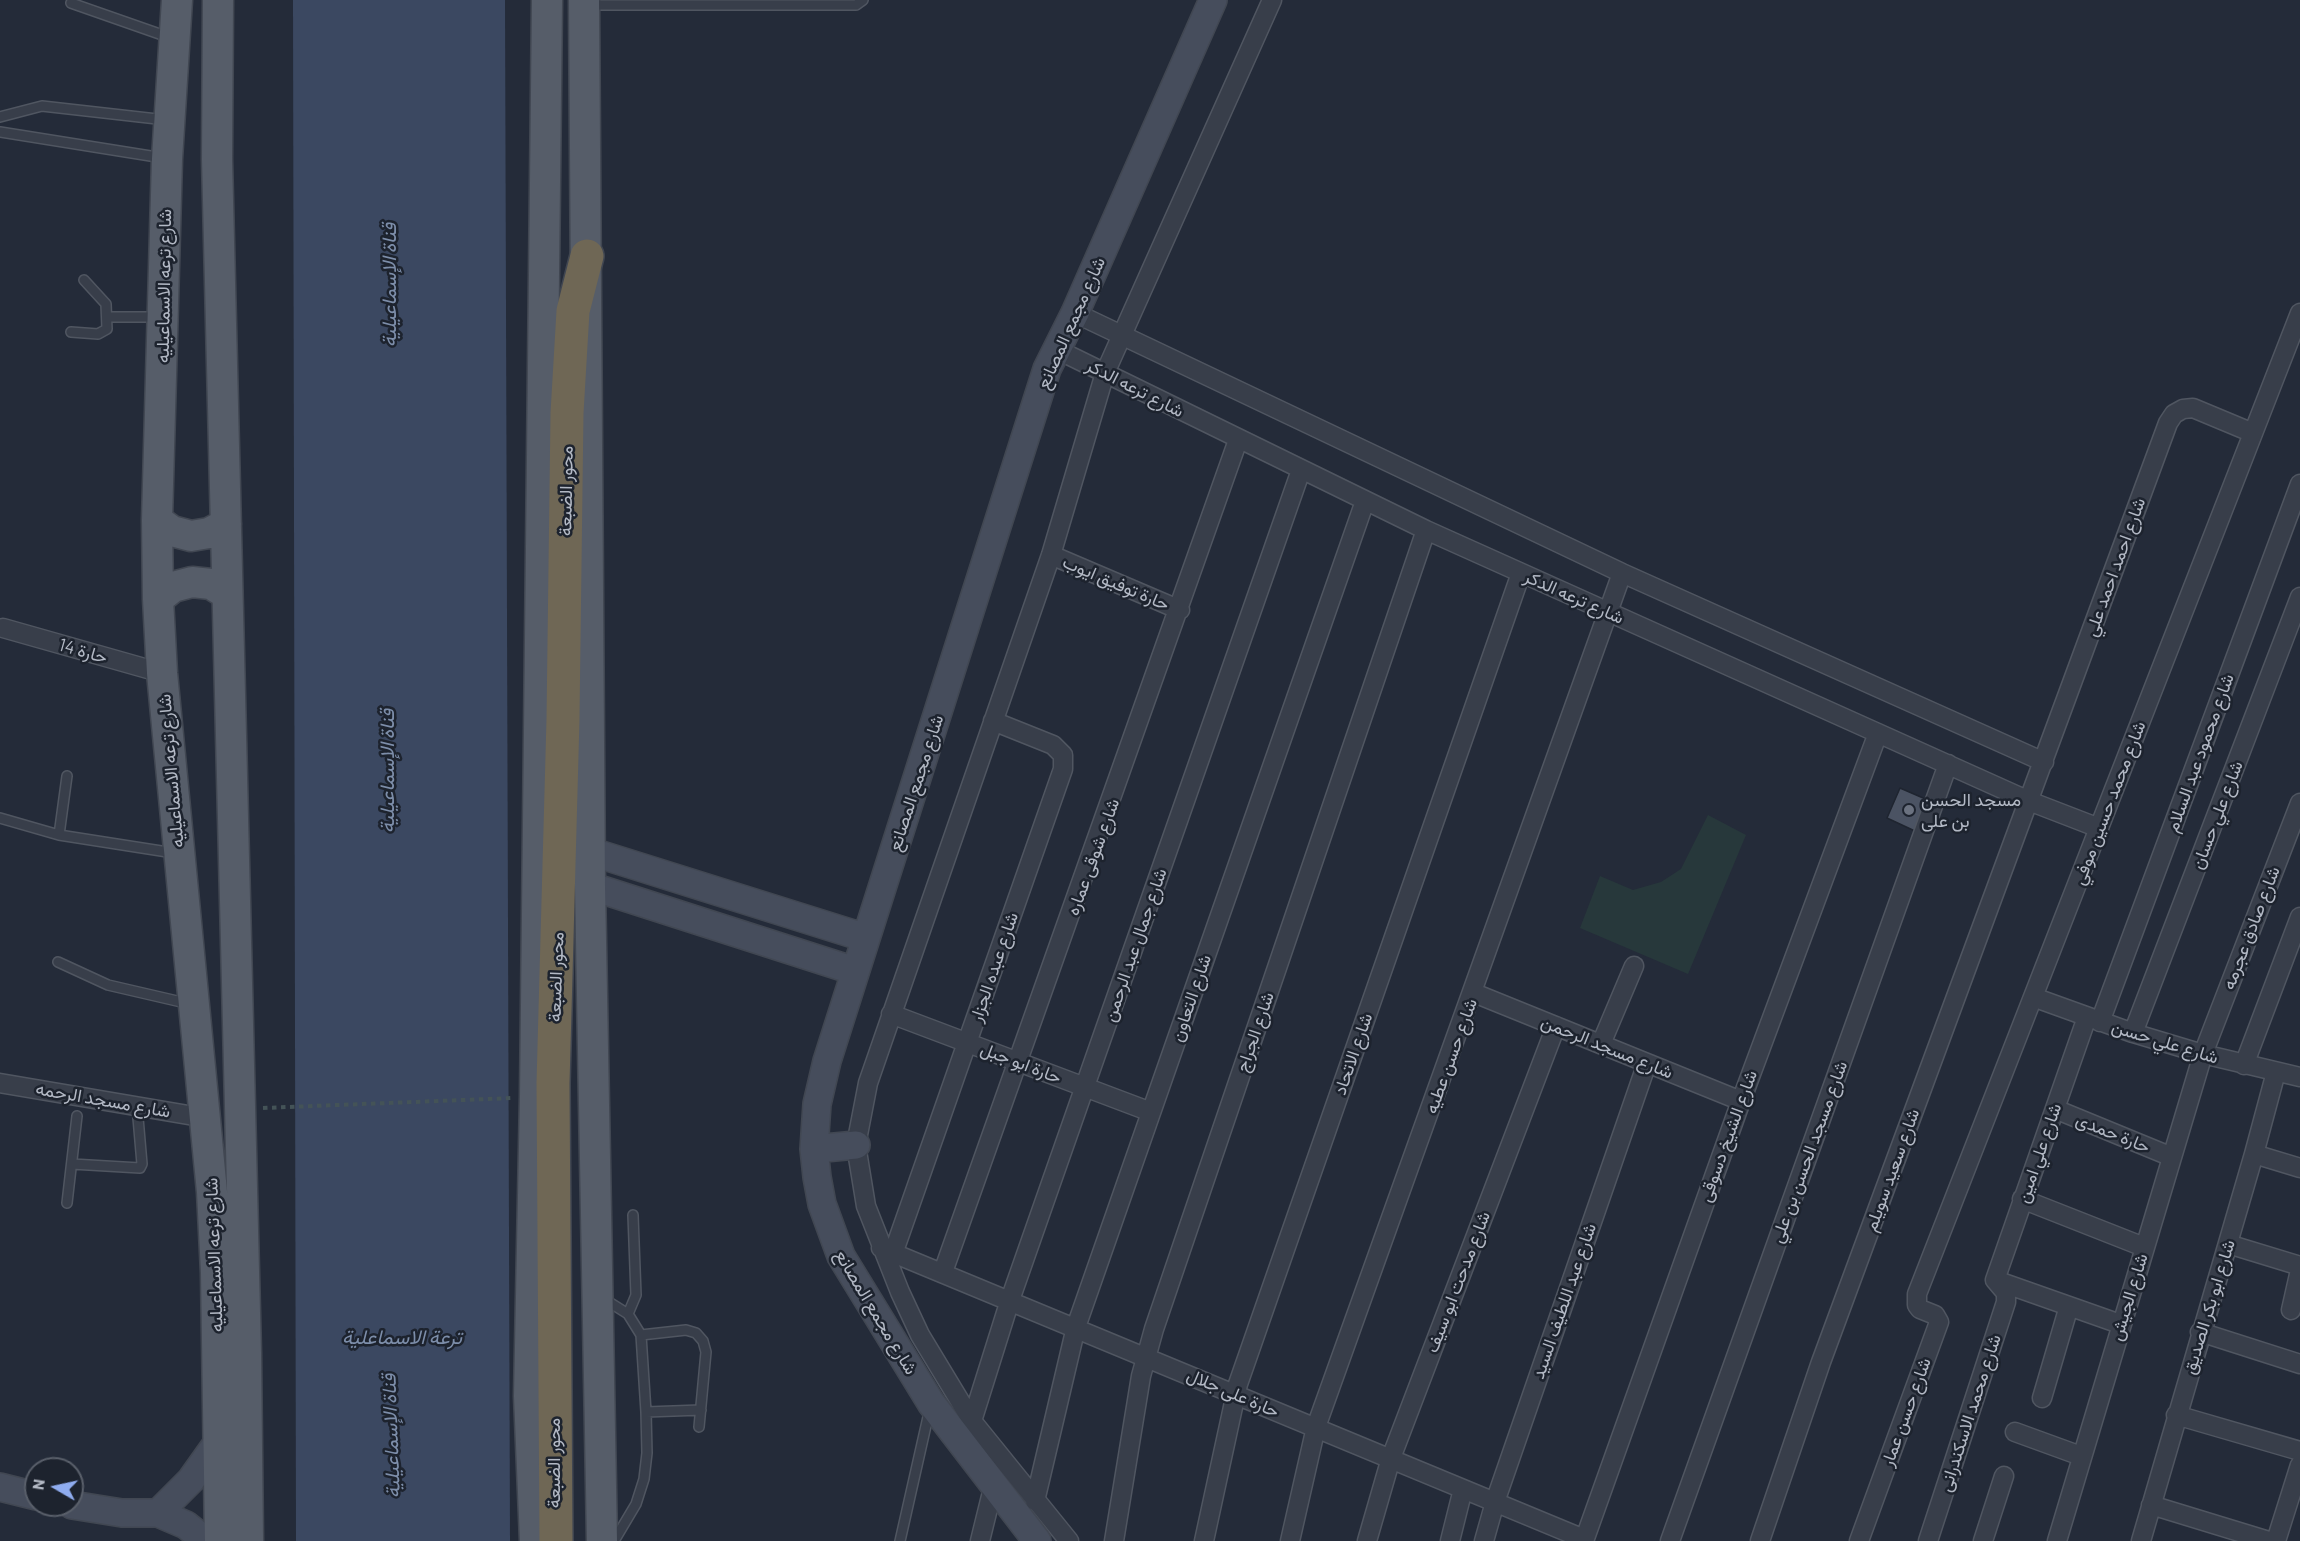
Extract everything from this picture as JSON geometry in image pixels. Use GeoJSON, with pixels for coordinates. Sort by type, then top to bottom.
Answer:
{"type":"FeatureCollection","features":[{"type":"Feature","properties":{"kind":"highway","name":"محور الضبعة"},"geometry":{"type":"LineString","coordinates":[[556,1541],[553,1083],[563,719],[567,413],[571,330],[587,256]]}},
{"type":"Feature","properties":{"kind":"highway"},"geometry":{"type":"LineString","coordinates":[[533,1244],[543,1314],[542,1541]]}},
{"type":"Feature","properties":{"kind":"main road","name":"شارع ترعه الاسماعيليه"},"geometry":{"type":"LineString","coordinates":[[177,0],[167,159],[157,520],[158,599],[178,854],[206,1118],[216,1273],[220,1541]]}},
{"type":"Feature","properties":{"kind":"main road","name":"شارع ترعه الاسماعيليه"},"geometry":{"type":"LineString","coordinates":[[218,0],[217,159],[246,1353],[248,1541]]}},
{"type":"Feature","properties":{"kind":"main road"},"geometry":{"type":"LineString","coordinates":[[535,1541],[529,1396],[533,1244],[547,0]]}},
{"type":"Feature","properties":{"kind":"main road"},"geometry":{"type":"LineString","coordinates":[[584,2],[592,852],[590,886],[602,1541]]}},
{"type":"Feature","properties":{"kind":"main road"},"geometry":{"type":"LineString","coordinates":[[157,520],[172,531],[190,536],[209,534],[226,524]]}},
{"type":"Feature","properties":{"kind":"main road"},"geometry":{"type":"LineString","coordinates":[[158,599],[173,587],[192,582],[211,584],[227,594]]}},
{"type":"Feature","properties":{"kind":"street","name":"شارع مجمع المصانع"},"geometry":{"type":"LineString","coordinates":[[1037,1541],[931,1403],[841,1256],[822,1204],[814,1149],[817,1104],[827,1061],[1040,389],[1213,0]]}},
{"type":"Feature","properties":{"kind":"street","name":"شارع مجمع المصانع"},"geometry":{"type":"LineString","coordinates":[[1069,1541],[972,1421],[920,1335],[888,1249],[863,1196],[856,1145],[868,1083],[1051,555],[1105,374],[1120,334],[1272,0]]}},
{"type":"Feature","properties":{"kind":"street"},"geometry":{"type":"LineString","coordinates":[[1075,313],[1622,573],[2044,762]]}},
{"type":"Feature","properties":{"kind":"street","name":"شارع محمد حسين موفي"},"geometry":{"type":"LineString","coordinates":[[1917,1294],[2300,313]]}},
{"type":"Feature","properties":{"kind":"street","name":"شارع ترعه الدكر"},"geometry":{"type":"LineString","coordinates":[[1056,349],[1426,530],[2029,801],[2099,828]]}},
{"type":"Feature","properties":{"kind":"street","name":"شارع احمد احمد علي"},"geometry":{"type":"LineString","coordinates":[[2029,801],[2168,423],[2174,414],[2183,409],[2193,408],[2253,433]]}},
{"type":"Feature","properties":{"kind":"street","name":"شارع شوقى عماره"},"geometry":{"type":"LineString","coordinates":[[943,1272],[1020,1062],[1238,440]]}},
{"type":"Feature","properties":{"kind":"street","name":"شارع جمال عبد الرحمن"},"geometry":{"type":"LineString","coordinates":[[972,1421],[1010,1300],[1301,470]]}},
{"type":"Feature","properties":{"kind":"street","name":"شارع محمود عبد السلام"},"geometry":{"type":"LineString","coordinates":[[2093,1019],[2300,484]]}},
{"type":"Feature","properties":{"kind":"street","name":"شارع التعاون"},"geometry":{"type":"LineString","coordinates":[[1035,1501],[1076,1327],[1365,501]]}},
{"type":"Feature","properties":{"kind":"street","name":"شارع الجراج"},"geometry":{"type":"LineString","coordinates":[[1114,1541],[1145,1356],[1426,530]]}},
{"type":"Feature","properties":{"kind":"street","name":"حارة توفيق ايوب"},"geometry":{"type":"LineString","coordinates":[[1051,555],[1180,610]]}},
{"type":"Feature","properties":{"kind":"street","name":"شارع الاتحاد"},"geometry":{"type":"LineString","coordinates":[[1204,1541],[1235,1394],[1521,573]]}},
{"type":"Feature","properties":{"kind":"street","name":"شارع حسن عطيه"},"geometry":{"type":"LineString","coordinates":[[1290,1541],[1316,1427],[1474,993],[1606,612],[1622,573]]}},
{"type":"Feature","properties":{"kind":"street","name":"شارع علي حسان"},"geometry":{"type":"LineString","coordinates":[[2133,1033],[2300,597]]}},
{"type":"Feature","properties":{"kind":"street","name":"حارة 14"},"geometry":{"type":"LineString","coordinates":[[3,628],[162,673]]}},
{"type":"Feature","properties":{"kind":"street","name":"شارع عبده الجزار"},"geometry":{"type":"LineString","coordinates":[[888,1249],[968,1043],[1064,763],[1063,756],[1053,746],[993,721]]}},
{"type":"Feature","properties":{"kind":"street","name":"شارع الشيخ دسوقى"},"geometry":{"type":"LineString","coordinates":[[1584,1540],[1741,1101],[1878,733]]}},
{"type":"Feature","properties":{"kind":"street","name":"شارع مسجد الحسن بن علي"},"geometry":{"type":"LineString","coordinates":[[1670,1541],[1948,764]]}},
{"type":"Feature","properties":{"kind":"street","name":"شارع سعيد سويلم"},"geometry":{"type":"LineString","coordinates":[[1760,1541],[1813,1384],[2029,801]]}},
{"type":"Feature","properties":{"kind":"street","name":"شارع صادق عجرمه"},"geometry":{"type":"LineString","coordinates":[[2203,1054],[2300,803]]}},
{"type":"Feature","properties":{"kind":"street"},"geometry":{"type":"LineString","coordinates":[[592,852],[866,938]]}},
{"type":"Feature","properties":{"kind":"street"},"geometry":{"type":"LineString","coordinates":[[590,886],[855,972]]}},
{"type":"Feature","properties":{"kind":"street"},"geometry":{"type":"LineString","coordinates":[[2244,1065],[2300,917]]}},
{"type":"Feature","properties":{"kind":"street"},"geometry":{"type":"LineString","coordinates":[[1601,1044],[1634,966]]}},
{"type":"Feature","properties":{"kind":"street","name":"شارع مسجد الرحمن"},"geometry":{"type":"LineString","coordinates":[[1474,993],[1741,1101]]}},
{"type":"Feature","properties":{"kind":"street","name":"شارع علي حسن"},"geometry":{"type":"LineString","coordinates":[[2033,997],[2133,1033],[2203,1054],[2300,1077]]}},
{"type":"Feature","properties":{"kind":"street","name":"حارة ابو جبل"},"geometry":{"type":"LineString","coordinates":[[891,1014],[1151,1112]]}},
{"type":"Feature","properties":{"kind":"street","name":"شارع علي امين"},"geometry":{"type":"LineString","coordinates":[[1998,1284],[2022,1199],[2055,1109],[2093,1019]]}},
{"type":"Feature","properties":{"kind":"street","name":"شارع مدحت ابو سيف"},"geometry":{"type":"LineString","coordinates":[[1367,1541],[1390,1458],[1556,1026]]}},
{"type":"Feature","properties":{"kind":"street","name":"شارع الجيش"},"geometry":{"type":"LineString","coordinates":[[2057,1541],[2120,1324],[2203,1054]]}},
{"type":"Feature","properties":{"kind":"street","name":"شارع عبد اللطيف السيد"},"geometry":{"type":"LineString","coordinates":[[1484,1541],[1495,1502],[1647,1063]]}},
{"type":"Feature","properties":{"kind":"street","name":"شارع ابو بكر الصديق"},"geometry":{"type":"LineString","coordinates":[[2141,1541],[2276,1072]]}},
{"type":"Feature","properties":{"kind":"street","name":"شارع مسجد الرحمه"},"geometry":{"type":"LineString","coordinates":[[0,1083],[206,1118]]}},
{"type":"Feature","properties":{"kind":"street","name":"حارة حمدى"},"geometry":{"type":"LineString","coordinates":[[2055,1109],[2172,1156]]}},
{"type":"Feature","properties":{"kind":"street"},"geometry":{"type":"LineString","coordinates":[[814,1149],[856,1145]]}},
{"type":"Feature","properties":{"kind":"street"},"geometry":{"type":"LineString","coordinates":[[2254,1154],[2300,1168]]}},
{"type":"Feature","properties":{"kind":"street"},"geometry":{"type":"LineString","coordinates":[[2022,1199],[2144,1247]]}},
{"type":"Feature","properties":{"kind":"street"},"geometry":{"type":"LineString","coordinates":[[2228,1244],[2300,1268],[2291,1310]]}},
{"type":"Feature","properties":{"kind":"street","name":"حارة على جلال"},"geometry":{"type":"LineString","coordinates":[[888,1249],[1584,1540]]}},
{"type":"Feature","properties":{"kind":"street"},"geometry":{"type":"LineString","coordinates":[[1998,1284],[2120,1324]]}},
{"type":"Feature","properties":{"kind":"street","name":"شارع محمد الاسكندرانى"},"geometry":{"type":"LineString","coordinates":[[1928,1541],[2006,1302],[2006,1293],[1998,1284]]}},
{"type":"Feature","properties":{"kind":"street","name":"شارع حسن عمار"},"geometry":{"type":"LineString","coordinates":[[1859,1541],[1939,1322],[1935,1315],[1917,1305],[1917,1294]]}},
{"type":"Feature","properties":{"kind":"street"},"geometry":{"type":"LineString","coordinates":[[2042,1398],[2069,1306]]}},
{"type":"Feature","properties":{"kind":"street"},"geometry":{"type":"LineString","coordinates":[[2200,1332],[2300,1365]]}},
{"type":"Feature","properties":{"kind":"street"},"geometry":{"type":"LineString","coordinates":[[2176,1414],[2300,1451]]}},
{"type":"Feature","properties":{"kind":"street"},"geometry":{"type":"LineString","coordinates":[[2015,1432],[2081,1456]]}},
{"type":"Feature","properties":{"kind":"street"},"geometry":{"type":"LineString","coordinates":[[158,1513],[191,1480],[218,1442]]}},
{"type":"Feature","properties":{"kind":"street"},"geometry":{"type":"LineString","coordinates":[[2277,1541],[2300,1465]]}},
{"type":"Feature","properties":{"kind":"street"},"geometry":{"type":"LineString","coordinates":[[1983,1541],[2004,1476]]}},
{"type":"Feature","properties":{"kind":"street"},"geometry":{"type":"LineString","coordinates":[[980,1541],[994,1484]]}},
{"type":"Feature","properties":{"kind":"street"},"geometry":{"type":"LineString","coordinates":[[0,1487],[24,1493]]}},
{"type":"Feature","properties":{"kind":"street"},"geometry":{"type":"LineString","coordinates":[[1450,1541],[1463,1489]]}},
{"type":"Feature","properties":{"kind":"street"},"geometry":{"type":"LineString","coordinates":[[2151,1505],[2269,1541]]}},
{"type":"Feature","properties":{"kind":"street"},"geometry":{"type":"LineString","coordinates":[[84,1507],[122,1513],[158,1513],[186,1525],[206,1541]]}},
{"type":"Feature","properties":{"kind":"lane"},"geometry":{"type":"LineString","coordinates":[[584,2],[856,5],[863,0]]}},
{"type":"Feature","properties":{"kind":"lane"},"geometry":{"type":"LineString","coordinates":[[71,3],[174,39]]}},
{"type":"Feature","properties":{"kind":"lane"},"geometry":{"type":"LineString","coordinates":[[0,117],[25,108],[42,106],[169,120]]}},
{"type":"Feature","properties":{"kind":"lane"},"geometry":{"type":"LineString","coordinates":[[0,132],[167,159]]}},
{"type":"Feature","properties":{"kind":"lane"},"geometry":{"type":"LineString","coordinates":[[71,332],[102,333],[107,329],[108,317],[103,298],[84,280]]}},
{"type":"Feature","properties":{"kind":"lane"},"geometry":{"type":"LineString","coordinates":[[108,317],[164,316]]}},
{"type":"Feature","properties":{"kind":"lane"},"geometry":{"type":"LineString","coordinates":[[59,835],[67,776]]}},
{"type":"Feature","properties":{"kind":"lane"},"geometry":{"type":"LineString","coordinates":[[0,818],[59,835],[178,854]]}},
{"type":"Feature","properties":{"kind":"lane"},"geometry":{"type":"LineString","coordinates":[[58,962],[108,986],[193,1005]]}},
{"type":"Feature","properties":{"kind":"lane"},"geometry":{"type":"LineString","coordinates":[[72,1164],[140,1168],[142,1164],[137,1106]]}},
{"type":"Feature","properties":{"kind":"lane"},"geometry":{"type":"LineString","coordinates":[[67,1203],[77,1116]]}},
{"type":"Feature","properties":{"kind":"lane"},"geometry":{"type":"LineString","coordinates":[[628,1314],[636,1295],[633,1215]]}},
{"type":"Feature","properties":{"kind":"lane"},"geometry":{"type":"LineString","coordinates":[[596,1295],[614,1302],[628,1314],[641,1335],[647,1453],[644,1479],[636,1504],[614,1541]]}},
{"type":"Feature","properties":{"kind":"lane"},"geometry":{"type":"LineString","coordinates":[[641,1335],[686,1330],[696,1333],[703,1341],[706,1352],[699,1426]]}},
{"type":"Feature","properties":{"kind":"lane"},"geometry":{"type":"LineString","coordinates":[[900,1541],[931,1403]]}},
{"type":"Feature","properties":{"kind":"lane"},"geometry":{"type":"LineString","coordinates":[[646,1412],[701,1410]]}},
{"type":"Feature","properties":{"kind":"path"},"geometry":{"type":"LineString","coordinates":[[254,1109],[513,1098]]}},
{"type":"Feature","properties":{"kind":"shaded area"},"geometry":{"type":"Polygon","coordinates":[[[1708,815],[1746,835],[1688,974],[1580,928],[1600,876],[1633,890],[1661,882],[1681,869],[1708,815]]]}},
{"type":"Feature","properties":{"kind":"water","name":"ترعة الاسماعلية"},"geometry":{"type":"Polygon","coordinates":[[[293,0],[505,0],[510,1541],[296,1541],[293,0]]]}},
{"type":"Feature","properties":{"kind":"building","name":"مسجد الحسن بن على"},"geometry":{"type":"Polygon","coordinates":[[[1900,788],[1930,801],[1917,832],[1887,818],[1900,788]]]}},
{"type":"Feature","properties":{"kind":"place","name":"مسجد الحسن بن على"},"geometry":{"type":"Point","coordinates":[1909,810]}},
{"type":"Feature","properties":{"kind":"water label","name":"قناة الإسماعيلية"},"geometry":{"type":"Point","coordinates":[389,285]}},
{"type":"Feature","properties":{"kind":"water label","name":"قناة الإسماعيلية"},"geometry":{"type":"Point","coordinates":[387,771]}},
{"type":"Feature","properties":{"kind":"water label","name":"قناة الإسماعيلية"},"geometry":{"type":"Point","coordinates":[391,1436]}}]}
